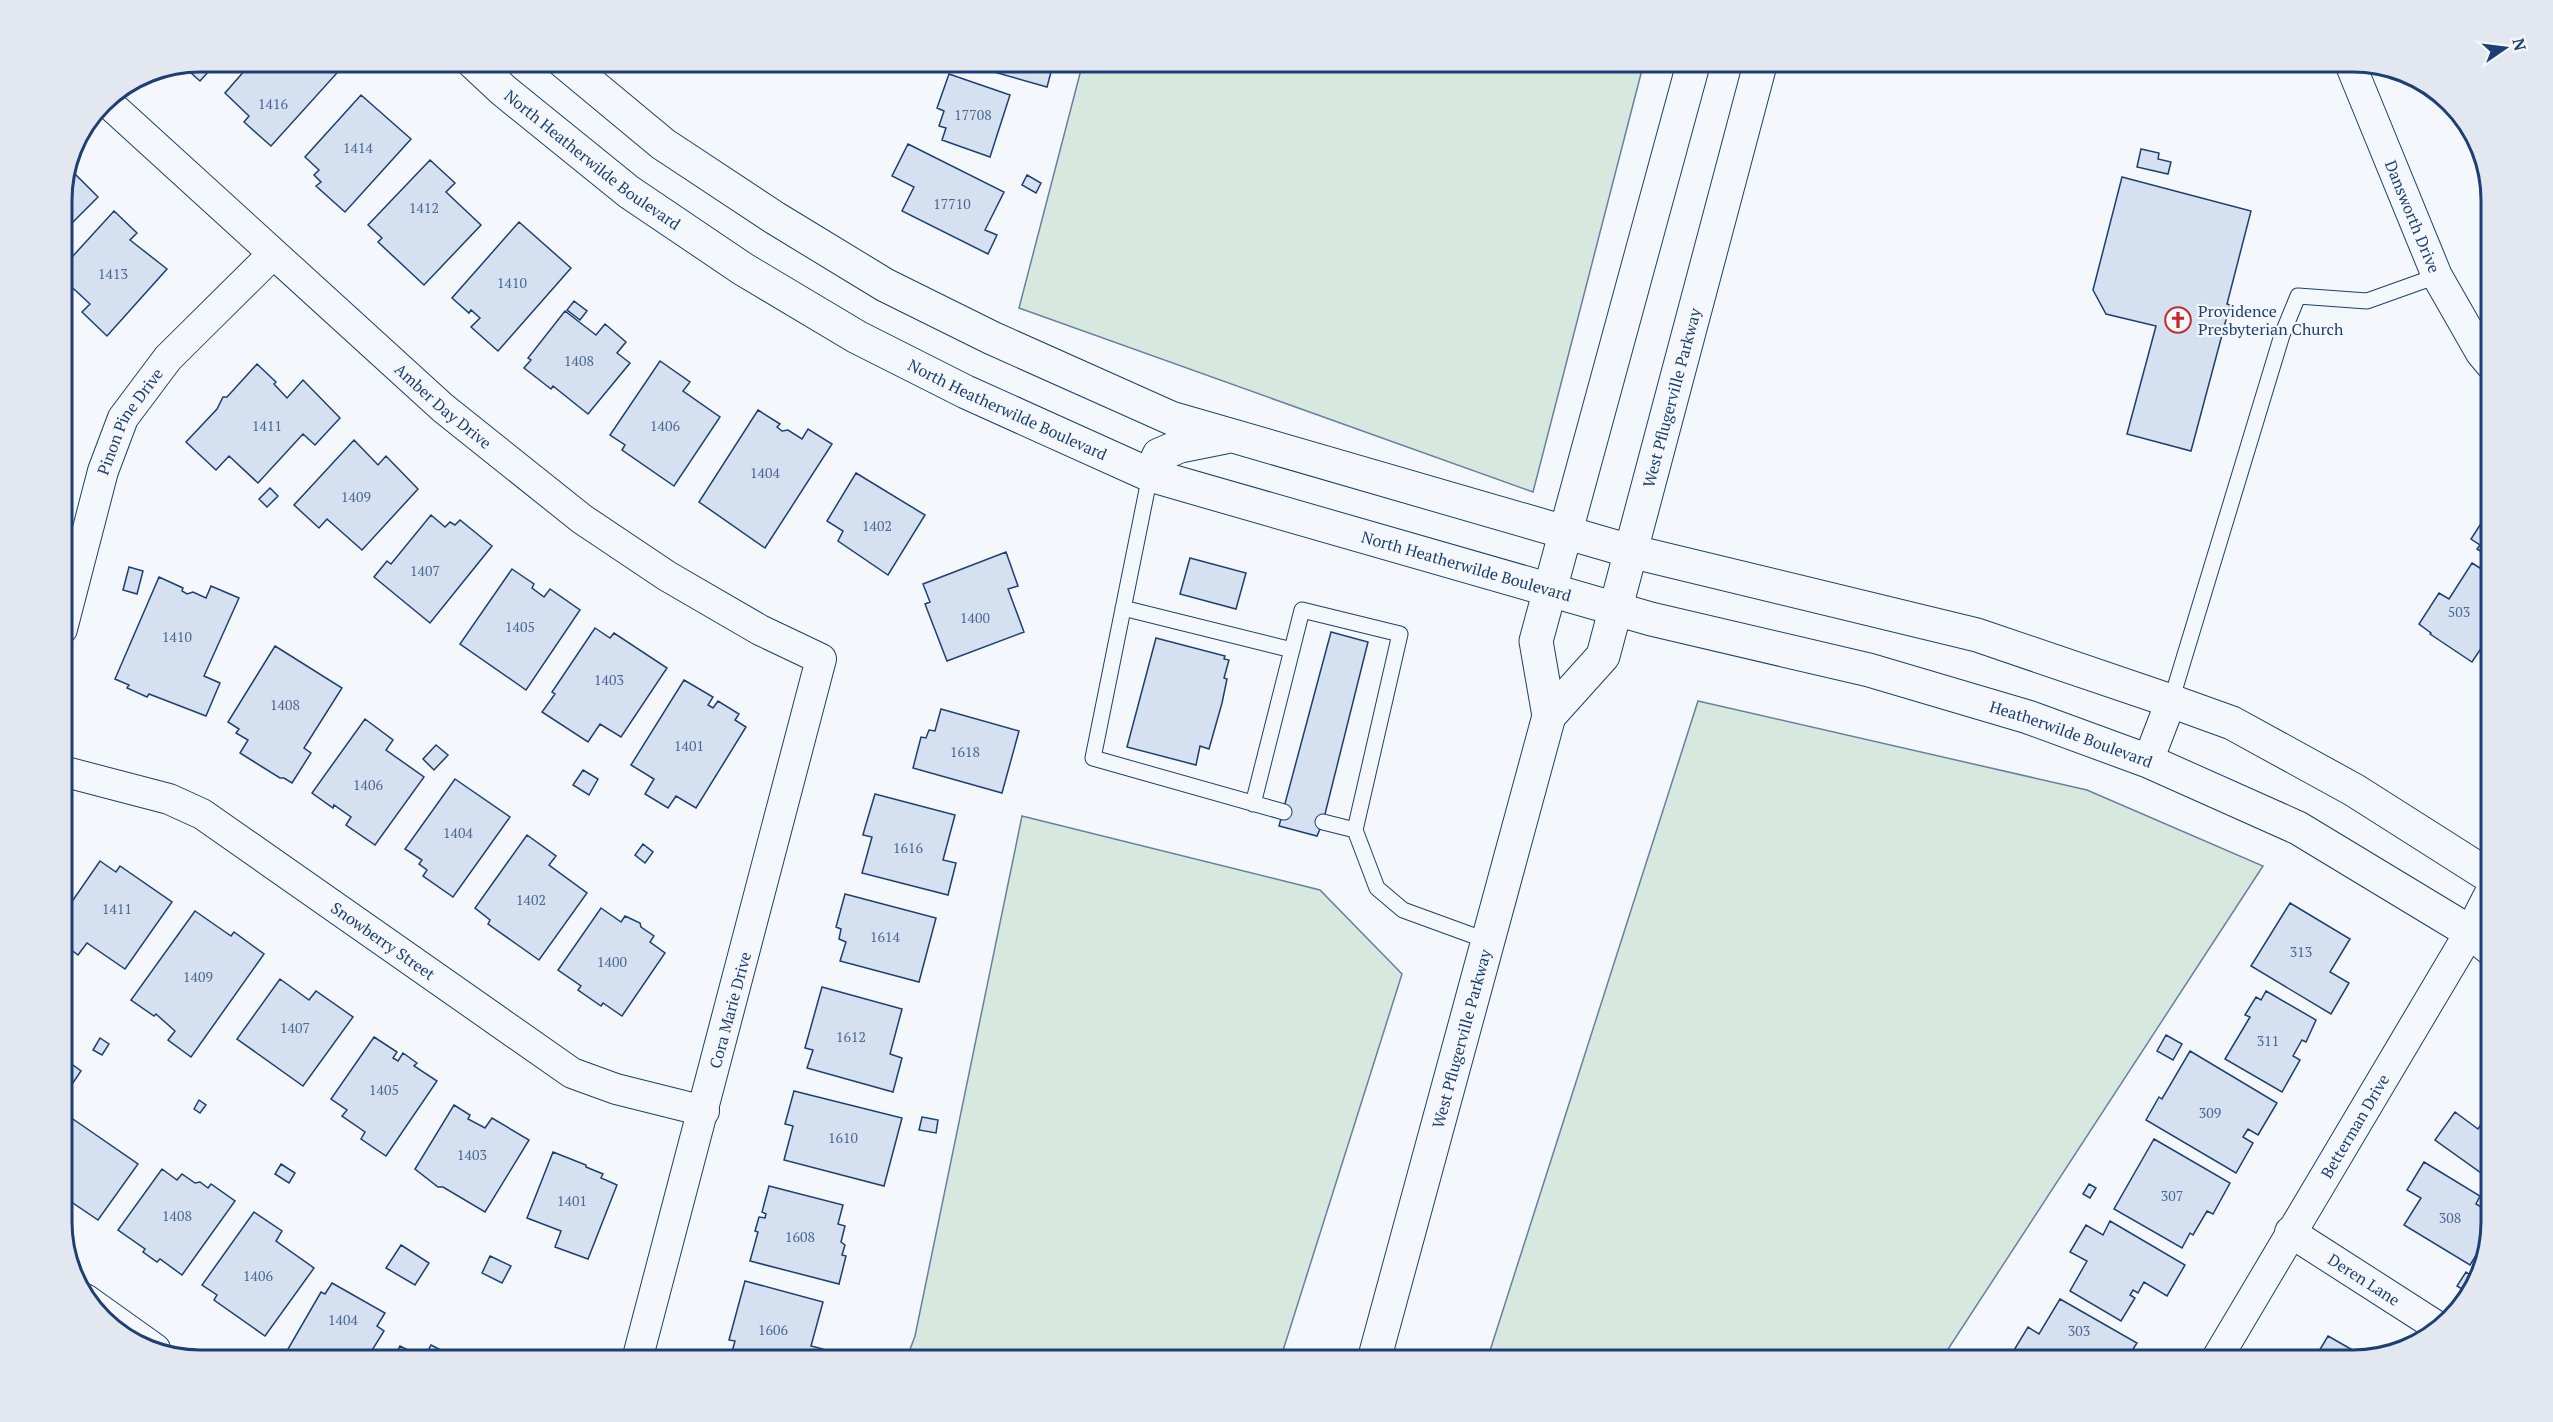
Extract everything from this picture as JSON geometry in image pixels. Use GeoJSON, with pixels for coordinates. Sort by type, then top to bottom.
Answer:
{"type":"FeatureCollection","features":[{"type":"Feature","properties":{"kind":"main road","name":"North Heatherwilde Boulevard"},"geometry":{"type":"LineString","coordinates":[[483,72],[628,192],[743,269],[867,342],[966,392],[1150,475],[1616,608]]}},
{"type":"Feature","properties":{"kind":"main road"},"geometry":{"type":"LineString","coordinates":[[575,72],[663,144],[775,218],[885,285],[992,338],[1171,418],[1630,551],[1977,635],[2171,701],[2232,723],[2344,784],[2481,871]]}},
{"type":"Feature","properties":{"kind":"main road","name":"West Pflugerville Parkway"},"geometry":{"type":"LineString","coordinates":[[1377,1350],[1549,716],[1536,641],[1691,72]]}},
{"type":"Feature","properties":{"kind":"main road","name":"West Pflugerville Parkway"},"geometry":{"type":"LineString","coordinates":[[1549,716],[1603,656],[1758,72]]}},
{"type":"Feature","properties":{"kind":"main road"},"geometry":{"type":"LineString","coordinates":[[1150,475],[1159,455],[1180,446],[1230,436]]}},
{"type":"Feature","properties":{"kind":"main road","name":"Heatherwilde Boulevard"},"geometry":{"type":"LineString","coordinates":[[1616,608],[1651,619],[1869,670],[2028,717],[2148,761],[2298,828],[2481,940]]}},
{"type":"Feature","properties":{"kind":"street","name":"Dansworth Drive"},"geometry":{"type":"LineString","coordinates":[[2353,72],[2437,276],[2481,351]]}},
{"type":"Feature","properties":{"kind":"street","name":"Amber Day Drive"},"geometry":{"type":"LineString","coordinates":[[113,107],[443,408],[582,519],[667,576],[760,630],[822,660]]}},
{"type":"Feature","properties":{"kind":"street","name":"Pinon Pine Drive"},"geometry":{"type":"LineString","coordinates":[[72,590],[103,471],[123,418],[168,358],[273,254]]}},
{"type":"Feature","properties":{"kind":"street","name":"Cora Marie Drive"},"geometry":{"type":"LineString","coordinates":[[640,1350],[822,660]]}},
{"type":"Feature","properties":{"kind":"street"},"geometry":{"type":"LineString","coordinates":[[2148,761],[2171,701]]}},
{"type":"Feature","properties":{"kind":"street","name":"Snowberry Street"},"geometry":{"type":"LineString","coordinates":[[72,774],[169,799],[202,814],[572,1073],[616,1089],[704,1111]]}},
{"type":"Feature","properties":{"kind":"street","name":"Betterman Drive"},"geometry":{"type":"LineString","coordinates":[[2222,1350],[2290,1232],[2481,940]]}},
{"type":"Feature","properties":{"kind":"street","name":"Deren Lane"},"geometry":{"type":"LineString","coordinates":[[2290,1232],[2432,1323]]}},
{"type":"Feature","properties":{"kind":"lane"},"geometry":{"type":"LineString","coordinates":[[2171,701],[2282,334],[2298,296],[2367,301],[2437,276]]}},
{"type":"Feature","properties":{"kind":"lane"},"geometry":{"type":"LineString","coordinates":[[1150,475],[1093,758],[1284,812]]}},
{"type":"Feature","properties":{"kind":"lane"},"geometry":{"type":"LineString","coordinates":[[1124,608],[1292,650]]}},
{"type":"Feature","properties":{"kind":"lane"},"geometry":{"type":"LineString","coordinates":[[1253,804],[1302,610],[1400,634],[1355,830],[1377,888],[1403,910],[1488,941]]}},
{"type":"Feature","properties":{"kind":"lane"},"geometry":{"type":"LineString","coordinates":[[1323,822],[1355,830]]}},
{"type":"Feature","properties":{"kind":"shaded area"},"geometry":{"type":"Polygon","coordinates":[[[1080,72],[1641,72],[1533,492],[1019,308],[1080,72]]]}},
{"type":"Feature","properties":{"kind":"shaded area"},"geometry":{"type":"Polygon","coordinates":[[[1698,701],[2087,790],[2263,866],[1948,1350],[1490,1350],[1698,701]]]}},
{"type":"Feature","properties":{"kind":"shaded area"},"geometry":{"type":"Polygon","coordinates":[[[1022,816],[1320,890],[1402,974],[1283,1350],[910,1350],[915,1336],[1022,816]]]}},
{"type":"Feature","properties":{"kind":"building"},"geometry":{"type":"Polygon","coordinates":[[[208,72],[200,81],[191,73],[208,72]]]}},
{"type":"Feature","properties":{"kind":"building"},"geometry":{"type":"Polygon","coordinates":[[[243,72],[338,72],[271,146],[244,122],[249,116],[225,93],[243,72]]]}},
{"type":"Feature","properties":{"kind":"building"},"geometry":{"type":"Polygon","coordinates":[[[994,72],[1051,72],[1047,87],[994,72]]]}},
{"type":"Feature","properties":{"kind":"building"},"geometry":{"type":"Polygon","coordinates":[[[949,74],[1010,95],[990,157],[942,140],[946,128],[939,126],[944,111],[937,108],[949,74]]]}},
{"type":"Feature","properties":{"kind":"building"},"geometry":{"type":"Polygon","coordinates":[[[361,95],[411,139],[345,212],[316,186],[321,182],[314,175],[319,170],[305,157],[361,95]]]}},
{"type":"Feature","properties":{"kind":"building"},"geometry":{"type":"Polygon","coordinates":[[[908,144],[1004,192],[985,230],[997,235],[988,254],[902,211],[914,187],[892,176],[908,144]]]}},
{"type":"Feature","properties":{"kind":"building"},"geometry":{"type":"Polygon","coordinates":[[[2141,149],[2159,153],[2158,159],[2171,162],[2168,174],[2137,167],[2141,149]]]}},
{"type":"Feature","properties":{"kind":"building"},"geometry":{"type":"Polygon","coordinates":[[[430,160],[455,183],[446,192],[481,225],[424,285],[378,242],[382,238],[368,225],[430,160]]]}},
{"type":"Feature","properties":{"kind":"building"},"geometry":{"type":"Polygon","coordinates":[[[74,173],[98,197],[72,223],[74,173]]]}},
{"type":"Feature","properties":{"kind":"building"},"geometry":{"type":"Polygon","coordinates":[[[1027,175],[1041,183],[1036,193],[1022,185],[1027,175]]]}},
{"type":"Feature","properties":{"kind":"building","name":"Providence Presbyterian Church"},"geometry":{"type":"Polygon","coordinates":[[[2122,177],[2251,211],[2227,304],[2230,305],[2191,451],[2127,434],[2156,326],[2106,314],[2093,290],[2122,177]]]}},
{"type":"Feature","properties":{"kind":"building"},"geometry":{"type":"Polygon","coordinates":[[[114,211],[137,233],[130,240],[167,269],[107,336],[82,312],[90,304],[72,287],[72,257],[114,211]]]}},
{"type":"Feature","properties":{"kind":"building"},"geometry":{"type":"Polygon","coordinates":[[[519,222],[571,268],[498,351],[471,327],[480,318],[471,310],[469,313],[452,298],[519,222]]]}},
{"type":"Feature","properties":{"kind":"building"},"geometry":{"type":"Polygon","coordinates":[[[574,301],[587,311],[580,320],[567,310],[574,301]]]}},
{"type":"Feature","properties":{"kind":"building"},"geometry":{"type":"Polygon","coordinates":[[[565,311],[596,335],[605,324],[626,342],[617,353],[630,363],[588,414],[553,386],[551,389],[524,368],[531,360],[528,358],[565,311]]]}},
{"type":"Feature","properties":{"kind":"building"},"geometry":{"type":"Polygon","coordinates":[[[660,361],[690,382],[683,391],[720,417],[674,486],[622,450],[625,445],[610,435],[660,361]]]}},
{"type":"Feature","properties":{"kind":"building"},"geometry":{"type":"Polygon","coordinates":[[[257,364],[276,382],[274,384],[287,398],[303,380],[340,418],[315,445],[303,434],[258,483],[229,456],[216,470],[186,442],[217,409],[223,397],[227,397],[257,364]]]}},
{"type":"Feature","properties":{"kind":"building"},"geometry":{"type":"Polygon","coordinates":[[[758,410],[780,424],[777,427],[782,431],[788,430],[802,439],[808,429],[832,444],[765,548],[699,502],[758,410]]]}},
{"type":"Feature","properties":{"kind":"building"},"geometry":{"type":"Polygon","coordinates":[[[354,440],[378,465],[386,456],[418,489],[362,550],[327,519],[319,528],[294,505],[354,440]]]}},
{"type":"Feature","properties":{"kind":"building"},"geometry":{"type":"Polygon","coordinates":[[[856,473],[925,515],[888,575],[838,541],[843,531],[827,521],[856,473]]]}},
{"type":"Feature","properties":{"kind":"building"},"geometry":{"type":"Polygon","coordinates":[[[270,488],[278,496],[267,507],[259,499],[270,488]]]}},
{"type":"Feature","properties":{"kind":"building"},"geometry":{"type":"Polygon","coordinates":[[[431,515],[445,527],[450,522],[455,525],[460,520],[492,546],[430,623],[374,577],[387,561],[391,564],[431,515]]]}},
{"type":"Feature","properties":{"kind":"building"},"geometry":{"type":"Polygon","coordinates":[[[2481,524],[2481,552],[2477,549],[2480,545],[2471,539],[2481,524]]]}},
{"type":"Feature","properties":{"kind":"building"},"geometry":{"type":"Polygon","coordinates":[[[1006,552],[1018,586],[1008,589],[1024,632],[947,661],[925,604],[930,602],[923,584],[1006,552]]]}},
{"type":"Feature","properties":{"kind":"building"},"geometry":{"type":"Polygon","coordinates":[[[1190,558],[1246,573],[1236,609],[1180,594],[1190,558]]]}},
{"type":"Feature","properties":{"kind":"building"},"geometry":{"type":"Polygon","coordinates":[[[2472,563],[2481,569],[2481,648],[2472,662],[2419,624],[2439,593],[2449,599],[2472,563]]]}},
{"type":"Feature","properties":{"kind":"building"},"geometry":{"type":"Polygon","coordinates":[[[129,567],[143,571],[137,594],[123,590],[129,567]]]}},
{"type":"Feature","properties":{"kind":"building"},"geometry":{"type":"Polygon","coordinates":[[[512,569],[534,584],[532,588],[544,597],[550,589],[580,610],[526,690],[460,644],[512,569]]]}},
{"type":"Feature","properties":{"kind":"building"},"geometry":{"type":"Polygon","coordinates":[[[159,577],[183,588],[182,591],[187,594],[193,592],[206,598],[211,586],[239,598],[204,676],[220,683],[206,716],[149,694],[147,697],[127,688],[129,685],[115,679],[159,577]]]}},
{"type":"Feature","properties":{"kind":"building"},"geometry":{"type":"Polygon","coordinates":[[[595,628],[610,638],[614,633],[667,668],[621,737],[600,724],[588,742],[542,712],[555,694],[552,692],[595,628]]]}},
{"type":"Feature","properties":{"kind":"building"},"geometry":{"type":"Polygon","coordinates":[[[1331,632],[1368,642],[1323,822],[1317,836],[1279,826],[1331,632]]]}},
{"type":"Feature","properties":{"kind":"building"},"geometry":{"type":"Polygon","coordinates":[[[1156,638],[1225,656],[1224,659],[1229,660],[1224,678],[1227,679],[1222,703],[1209,749],[1200,746],[1196,765],[1127,747],[1156,638]]]}},
{"type":"Feature","properties":{"kind":"building"},"geometry":{"type":"Polygon","coordinates":[[[275,646],[342,688],[304,748],[311,753],[292,783],[240,753],[248,740],[236,733],[239,729],[228,722],[275,646]]]}},
{"type":"Feature","properties":{"kind":"building"},"geometry":{"type":"Polygon","coordinates":[[[684,680],[713,697],[708,705],[713,708],[718,701],[739,714],[735,720],[746,727],[696,808],[676,796],[668,808],[645,794],[654,779],[631,765],[684,680]]]}},
{"type":"Feature","properties":{"kind":"building"},"geometry":{"type":"Polygon","coordinates":[[[941,709],[1019,731],[1002,793],[913,768],[921,737],[926,738],[929,730],[935,731],[941,709]]]}},
{"type":"Feature","properties":{"kind":"building"},"geometry":{"type":"Polygon","coordinates":[[[365,719],[393,740],[386,750],[424,777],[375,845],[346,825],[351,817],[312,793],[365,719]]]}},
{"type":"Feature","properties":{"kind":"building"},"geometry":{"type":"Polygon","coordinates":[[[436,745],[448,755],[434,770],[423,759],[436,745]]]}},
{"type":"Feature","properties":{"kind":"building"},"geometry":{"type":"Polygon","coordinates":[[[583,770],[598,779],[589,795],[573,785],[583,770]]]}},
{"type":"Feature","properties":{"kind":"building"},"geometry":{"type":"Polygon","coordinates":[[[455,779],[510,817],[453,897],[423,876],[427,870],[419,864],[422,860],[405,849],[455,779]]]}},
{"type":"Feature","properties":{"kind":"building"},"geometry":{"type":"Polygon","coordinates":[[[875,794],[955,815],[943,860],[956,863],[948,895],[862,873],[872,837],[863,835],[875,794]]]}},
{"type":"Feature","properties":{"kind":"building"},"geometry":{"type":"Polygon","coordinates":[[[527,835],[556,856],[549,865],[587,893],[539,960],[488,924],[490,920],[475,908],[527,835]]]}},
{"type":"Feature","properties":{"kind":"building"},"geometry":{"type":"Polygon","coordinates":[[[643,844],[653,852],[645,863],[635,855],[643,844]]]}},
{"type":"Feature","properties":{"kind":"building"},"geometry":{"type":"Polygon","coordinates":[[[100,861],[116,872],[120,866],[172,902],[125,969],[87,943],[78,955],[72,950],[72,902],[100,861]]]}},
{"type":"Feature","properties":{"kind":"building"},"geometry":{"type":"Polygon","coordinates":[[[845,894],[936,918],[919,982],[840,961],[846,942],[839,939],[841,929],[836,927],[845,894]]]}},
{"type":"Feature","properties":{"kind":"building"},"geometry":{"type":"Polygon","coordinates":[[[2290,903],[2350,939],[2330,972],[2349,983],[2331,1014],[2251,966],[2290,903]]]}},
{"type":"Feature","properties":{"kind":"building"},"geometry":{"type":"Polygon","coordinates":[[[601,908],[621,922],[625,916],[640,923],[641,927],[654,936],[650,942],[665,953],[622,1016],[603,1003],[601,1006],[578,990],[581,986],[558,970],[601,908]]]}},
{"type":"Feature","properties":{"kind":"building"},"geometry":{"type":"Polygon","coordinates":[[[195,911],[231,936],[234,932],[264,954],[191,1057],[168,1040],[175,1031],[156,1014],[154,1016],[131,1000],[195,911]]]}},
{"type":"Feature","properties":{"kind":"building"},"geometry":{"type":"Polygon","coordinates":[[[280,979],[309,1000],[316,991],[353,1017],[303,1086],[237,1039],[280,979]]]}},
{"type":"Feature","properties":{"kind":"building"},"geometry":{"type":"Polygon","coordinates":[[[822,987],[902,1009],[890,1054],[902,1058],[893,1092],[807,1068],[813,1050],[805,1048],[822,987]]]}},
{"type":"Feature","properties":{"kind":"building"},"geometry":{"type":"Polygon","coordinates":[[[2266,991],[2316,1020],[2306,1042],[2302,1040],[2293,1056],[2300,1060],[2282,1092],[2225,1059],[2250,1017],[2245,1015],[2256,997],[2261,1000],[2266,991]]]}},
{"type":"Feature","properties":{"kind":"building"},"geometry":{"type":"Polygon","coordinates":[[[2166,1035],[2182,1044],[2173,1060],[2157,1051],[2166,1035]]]}},
{"type":"Feature","properties":{"kind":"building"},"geometry":{"type":"Polygon","coordinates":[[[374,1037],[397,1052],[393,1058],[398,1061],[403,1053],[417,1063],[414,1066],[437,1081],[386,1156],[361,1139],[365,1132],[342,1116],[347,1110],[331,1099],[374,1037]]]}},
{"type":"Feature","properties":{"kind":"building"},"geometry":{"type":"Polygon","coordinates":[[[100,1038],[109,1044],[102,1055],[93,1050],[100,1038]]]}},
{"type":"Feature","properties":{"kind":"building"},"geometry":{"type":"Polygon","coordinates":[[[2190,1051],[2277,1103],[2258,1135],[2248,1129],[2243,1137],[2253,1143],[2236,1173],[2146,1120],[2159,1097],[2162,1099],[2190,1051]]]}},
{"type":"Feature","properties":{"kind":"building"},"geometry":{"type":"Polygon","coordinates":[[[72,1064],[81,1071],[72,1084],[72,1064]]]}},
{"type":"Feature","properties":{"kind":"building"},"geometry":{"type":"Polygon","coordinates":[[[794,1091],[902,1118],[884,1186],[784,1160],[793,1126],[785,1124],[794,1091]]]}},
{"type":"Feature","properties":{"kind":"building"},"geometry":{"type":"Polygon","coordinates":[[[199,1100],[206,1105],[200,1113],[194,1109],[199,1100]]]}},
{"type":"Feature","properties":{"kind":"building"},"geometry":{"type":"Polygon","coordinates":[[[454,1105],[470,1115],[468,1119],[485,1128],[492,1118],[529,1140],[485,1212],[443,1187],[438,1187],[415,1169],[454,1105]]]}},
{"type":"Feature","properties":{"kind":"building"},"geometry":{"type":"Polygon","coordinates":[[[2455,1112],[2478,1129],[2481,1125],[2481,1173],[2435,1140],[2455,1112]]]}},
{"type":"Feature","properties":{"kind":"building"},"geometry":{"type":"Polygon","coordinates":[[[922,1117],[938,1120],[936,1133],[919,1130],[922,1117]]]}},
{"type":"Feature","properties":{"kind":"building"},"geometry":{"type":"Polygon","coordinates":[[[72,1118],[138,1164],[98,1220],[72,1202],[72,1118]]]}},
{"type":"Feature","properties":{"kind":"building"},"geometry":{"type":"Polygon","coordinates":[[[2154,1139],[2230,1183],[2213,1214],[2207,1211],[2193,1235],[2190,1233],[2182,1248],[2114,1209],[2154,1139]]]}},
{"type":"Feature","properties":{"kind":"building"},"geometry":{"type":"Polygon","coordinates":[[[553,1152],[586,1165],[603,1174],[601,1178],[617,1185],[588,1259],[555,1247],[561,1231],[527,1218],[553,1152]]]}},
{"type":"Feature","properties":{"kind":"building"},"geometry":{"type":"Polygon","coordinates":[[[2424,1162],[2480,1196],[2476,1204],[2481,1207],[2479,1247],[2470,1265],[2404,1225],[2421,1198],[2407,1190],[2424,1162]]]}},
{"type":"Feature","properties":{"kind":"building"},"geometry":{"type":"Polygon","coordinates":[[[281,1164],[295,1173],[289,1183],[275,1174],[281,1164]]]}},
{"type":"Feature","properties":{"kind":"building"},"geometry":{"type":"Polygon","coordinates":[[[162,1169],[177,1180],[182,1174],[208,1188],[211,1184],[235,1201],[182,1275],[160,1259],[157,1262],[143,1252],[145,1249],[118,1230],[162,1169]]]}},
{"type":"Feature","properties":{"kind":"building"},"geometry":{"type":"Polygon","coordinates":[[[2089,1184],[2096,1188],[2090,1198],[2083,1194],[2089,1184]]]}},
{"type":"Feature","properties":{"kind":"building"},"geometry":{"type":"Polygon","coordinates":[[[769,1186],[843,1205],[838,1224],[845,1226],[841,1242],[845,1245],[842,1255],[846,1256],[839,1284],[750,1261],[758,1232],[755,1231],[759,1217],[765,1218],[766,1214],[762,1212],[769,1186]]]}},
{"type":"Feature","properties":{"kind":"building"},"geometry":{"type":"Polygon","coordinates":[[[254,1212],[282,1231],[276,1241],[314,1268],[265,1336],[214,1300],[217,1295],[202,1285],[254,1212]]]}},
{"type":"Feature","properties":{"kind":"building"},"geometry":{"type":"Polygon","coordinates":[[[2110,1221],[2185,1265],[2167,1296],[2144,1282],[2138,1293],[2133,1290],[2130,1295],[2135,1298],[2121,1321],[2070,1291],[2087,1261],[2070,1252],[2086,1225],[2103,1235],[2110,1221]]]}},
{"type":"Feature","properties":{"kind":"building"},"geometry":{"type":"Polygon","coordinates":[[[401,1245],[429,1263],[415,1285],[386,1268],[401,1245]]]}},
{"type":"Feature","properties":{"kind":"building"},"geometry":{"type":"Polygon","coordinates":[[[490,1256],[511,1266],[502,1283],[482,1273],[490,1256]]]}},
{"type":"Feature","properties":{"kind":"building"},"geometry":{"type":"Polygon","coordinates":[[[2466,1272],[2470,1275],[2462,1289],[2457,1286],[2466,1272]]]}},
{"type":"Feature","properties":{"kind":"building"},"geometry":{"type":"Polygon","coordinates":[[[745,1281],[823,1302],[811,1346],[823,1350],[732,1350],[735,1341],[729,1340],[745,1281]]]}},
{"type":"Feature","properties":{"kind":"building"},"geometry":{"type":"Polygon","coordinates":[[[332,1283],[385,1313],[377,1326],[384,1331],[372,1350],[288,1349],[321,1292],[325,1294],[332,1283]]]}},
{"type":"Feature","properties":{"kind":"building"},"geometry":{"type":"Polygon","coordinates":[[[2060,1299],[2137,1343],[2132,1350],[2014,1350],[2028,1327],[2039,1334],[2060,1299]]]}},
{"type":"Feature","properties":{"kind":"building"},"geometry":{"type":"Polygon","coordinates":[[[2328,1336],[2353,1350],[2320,1350],[2328,1336]]]}},
{"type":"Feature","properties":{"kind":"building"},"geometry":{"type":"Polygon","coordinates":[[[431,1345],[441,1350],[428,1350],[431,1345]]]}},
{"type":"Feature","properties":{"kind":"place","name":"Providence Presbyterian Church"},"geometry":{"type":"Point","coordinates":[2178,320]}}]}
